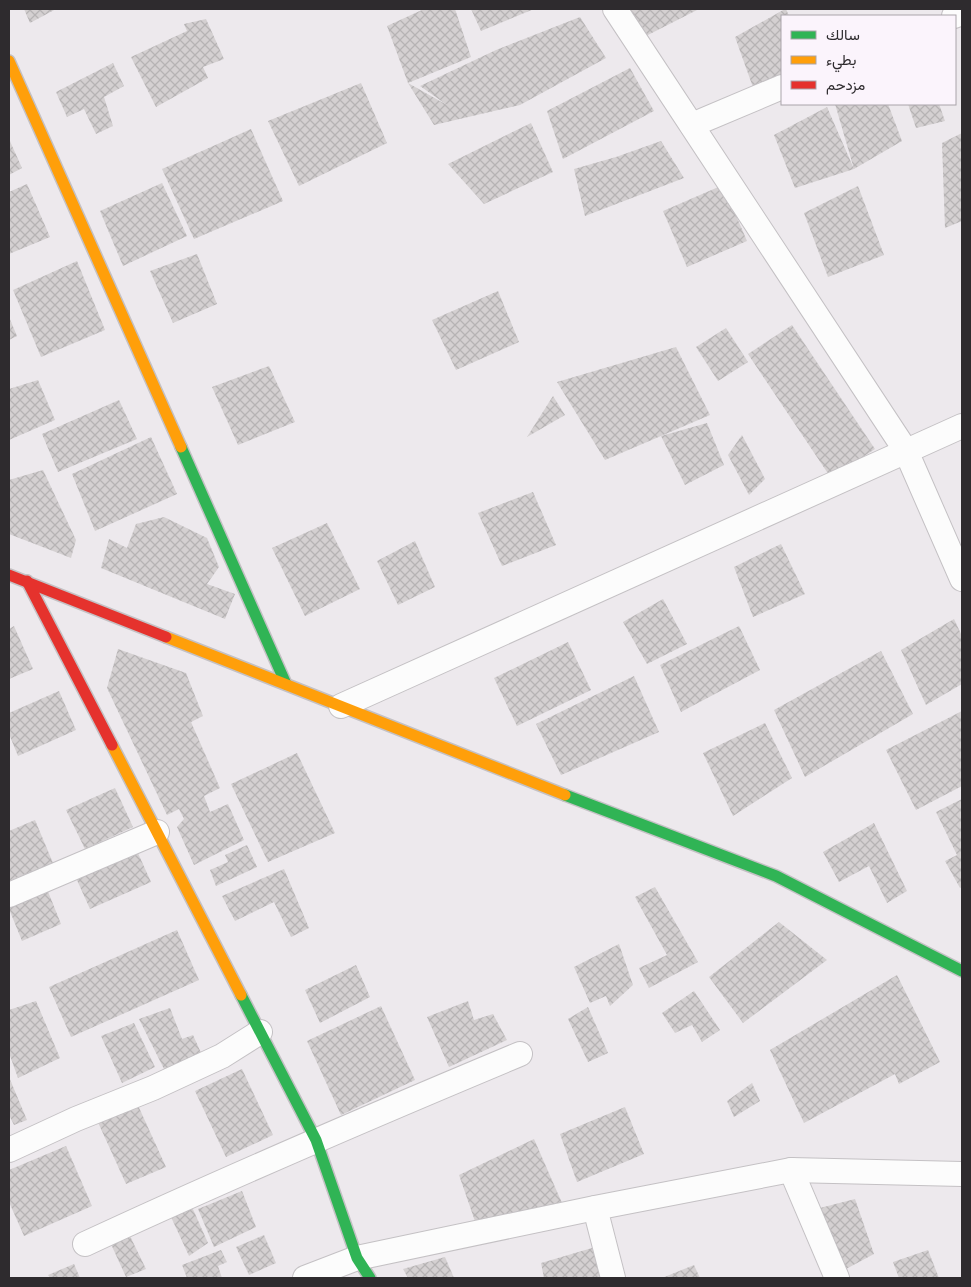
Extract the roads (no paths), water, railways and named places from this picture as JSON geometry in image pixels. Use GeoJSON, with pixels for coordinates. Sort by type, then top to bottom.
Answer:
{"type":"FeatureCollection","features":[{"type":"Feature","properties":{"kind":"street"},"geometry":{"type":"LineString","coordinates":[[615,9],[906,451],[962,579]]}},
{"type":"Feature","properties":{"kind":"street"},"geometry":{"type":"LineString","coordinates":[[9,61],[286,684]]}},
{"type":"Feature","properties":{"kind":"street"},"geometry":{"type":"LineString","coordinates":[[692,125],[781,87]]}},
{"type":"Feature","properties":{"kind":"street"},"geometry":{"type":"LineString","coordinates":[[341,706],[962,426]]}},
{"type":"Feature","properties":{"kind":"street"},"geometry":{"type":"LineString","coordinates":[[9,574],[776,876],[962,971]]}},
{"type":"Feature","properties":{"kind":"street"},"geometry":{"type":"LineString","coordinates":[[27,581],[316,1140],[357,1258],[370,1278]]}},
{"type":"Feature","properties":{"kind":"street"},"geometry":{"type":"LineString","coordinates":[[9,895],[157,832]]}},
{"type":"Feature","properties":{"kind":"street"},"geometry":{"type":"LineString","coordinates":[[9,1150],[222,1056],[260,1032]]}},
{"type":"Feature","properties":{"kind":"street"},"geometry":{"type":"LineString","coordinates":[[85,1244],[316,1140],[520,1054]]}},
{"type":"Feature","properties":{"kind":"street"},"geometry":{"type":"LineString","coordinates":[[305,1278],[357,1258],[595,1208],[791,1170],[962,1174]]}},
{"type":"Feature","properties":{"kind":"street"},"geometry":{"type":"LineString","coordinates":[[791,1170],[837,1278]]}},
{"type":"Feature","properties":{"kind":"street"},"geometry":{"type":"LineString","coordinates":[[595,1208],[613,1278]]}}]}
